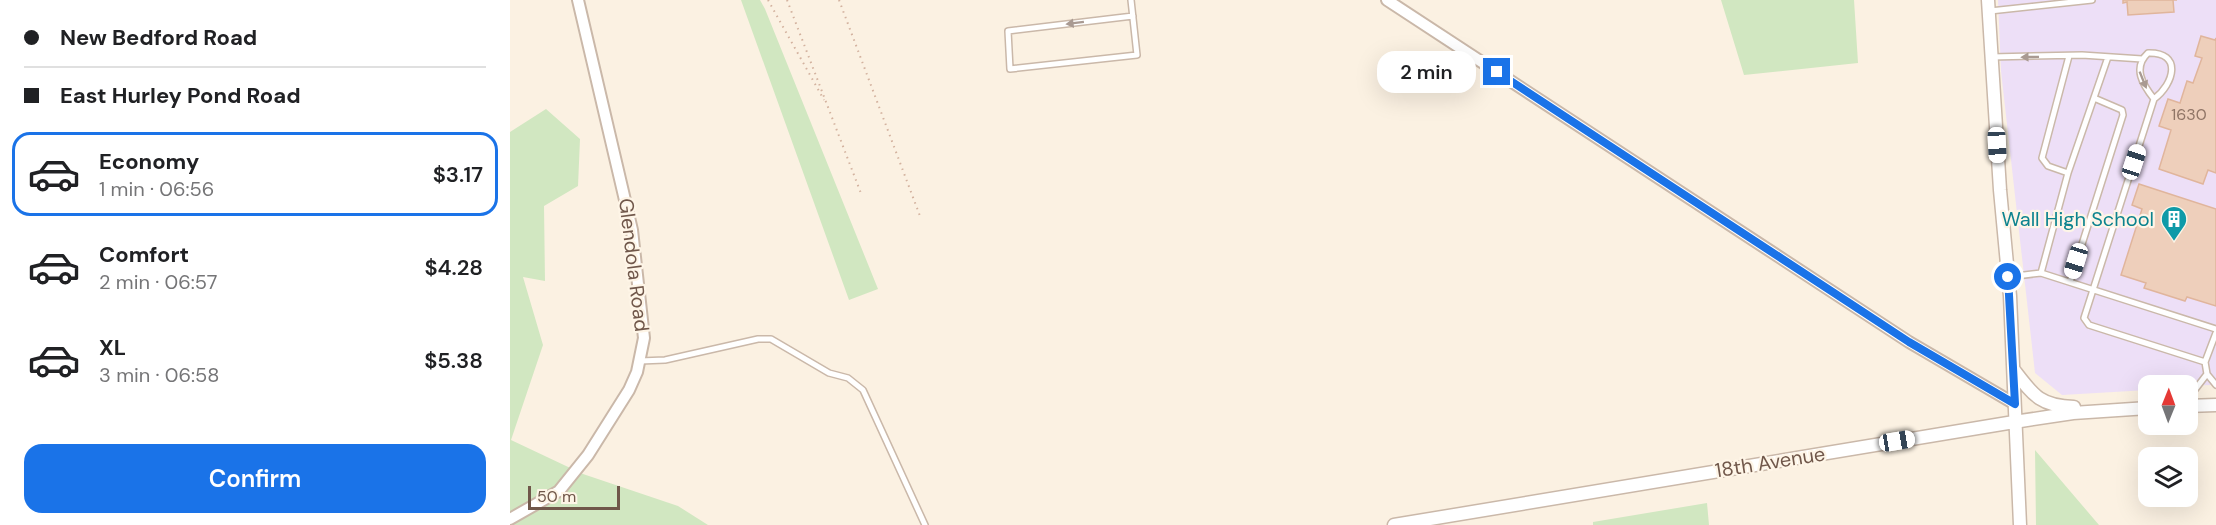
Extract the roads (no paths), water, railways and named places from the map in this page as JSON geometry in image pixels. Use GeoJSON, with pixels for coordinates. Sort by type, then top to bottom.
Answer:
{"type":"FeatureCollection","features":[{"type":"Feature","properties":{"kind":"street","name":"Glendola Road"},"geometry":{"type":"LineString","coordinates":[[510,519],[559,491],[569,480],[629,390],[640,361],[644,338],[643,310],[632,230],[578,0]]}},
{"type":"Feature","properties":{"kind":"street"},"geometry":{"type":"LineString","coordinates":[[1387,0],[1909,342],[2015,404]]}},
{"type":"Feature","properties":{"kind":"street"},"geometry":{"type":"LineString","coordinates":[[1988,5],[2014,369],[2014,422],[2020,525]]}},
{"type":"Feature","properties":{"kind":"street"},"geometry":{"type":"LineString","coordinates":[[2014,369],[2033,395],[2055,407],[2126,409]]}},
{"type":"Feature","properties":{"kind":"street"},"geometry":{"type":"LineString","coordinates":[[2198,406],[2216,405]]}},
{"type":"Feature","properties":{"kind":"street","name":"18th Avenue"},"geometry":{"type":"LineString","coordinates":[[1394,525],[2014,422],[2138,408]]}},
{"type":"Feature","properties":{"kind":"lane"},"geometry":{"type":"LineString","coordinates":[[1131,0],[1133,16],[1137,55],[1010,69],[1008,31],[1133,16]]}},
{"type":"Feature","properties":{"kind":"lane"},"geometry":{"type":"LineString","coordinates":[[2013,0],[2014,8]]}},
{"type":"Feature","properties":{"kind":"lane"},"geometry":{"type":"LineString","coordinates":[[1988,5],[2014,8],[2048,2],[2092,0]]}},
{"type":"Feature","properties":{"kind":"lane"},"geometry":{"type":"LineString","coordinates":[[2154,99],[2139,69],[2142,59],[2148,53],[2158,53],[2167,57],[2172,65],[2172,74],[2164,92],[2154,99],[2084,314],[2089,325],[2205,362]]}},
{"type":"Feature","properties":{"kind":"lane"},"geometry":{"type":"LineString","coordinates":[[2068,56],[2042,151],[2045,164],[2068,173]]}},
{"type":"Feature","properties":{"kind":"lane"},"geometry":{"type":"LineString","coordinates":[[1991,57],[2068,56],[2142,59]]}},
{"type":"Feature","properties":{"kind":"lane"},"geometry":{"type":"LineString","coordinates":[[2041,273],[2068,173],[2108,57]]}},
{"type":"Feature","properties":{"kind":"lane"},"geometry":{"type":"LineString","coordinates":[[2070,282],[2123,115],[2122,110],[2117,106],[2094,98]]}},
{"type":"Feature","properties":{"kind":"lane"},"geometry":{"type":"LineString","coordinates":[[2008,277],[2041,273],[2216,328]]}},
{"type":"Feature","properties":{"kind":"lane"},"geometry":{"type":"LineString","coordinates":[[2216,333],[2205,362],[2207,374],[2216,385]]}},
{"type":"Feature","properties":{"kind":"lane"},"geometry":{"type":"LineString","coordinates":[[640,361],[665,360],[758,339],[771,339],[829,373],[848,378],[864,390],[925,525]]}},
{"type":"Feature","properties":{"kind":"lane"},"geometry":{"type":"LineString","coordinates":[[2198,386],[2207,374]]}},
{"type":"Feature","properties":{"kind":"place","name":"Wall High School"},"geometry":{"type":"Point","coordinates":[2174,242]}}]}
